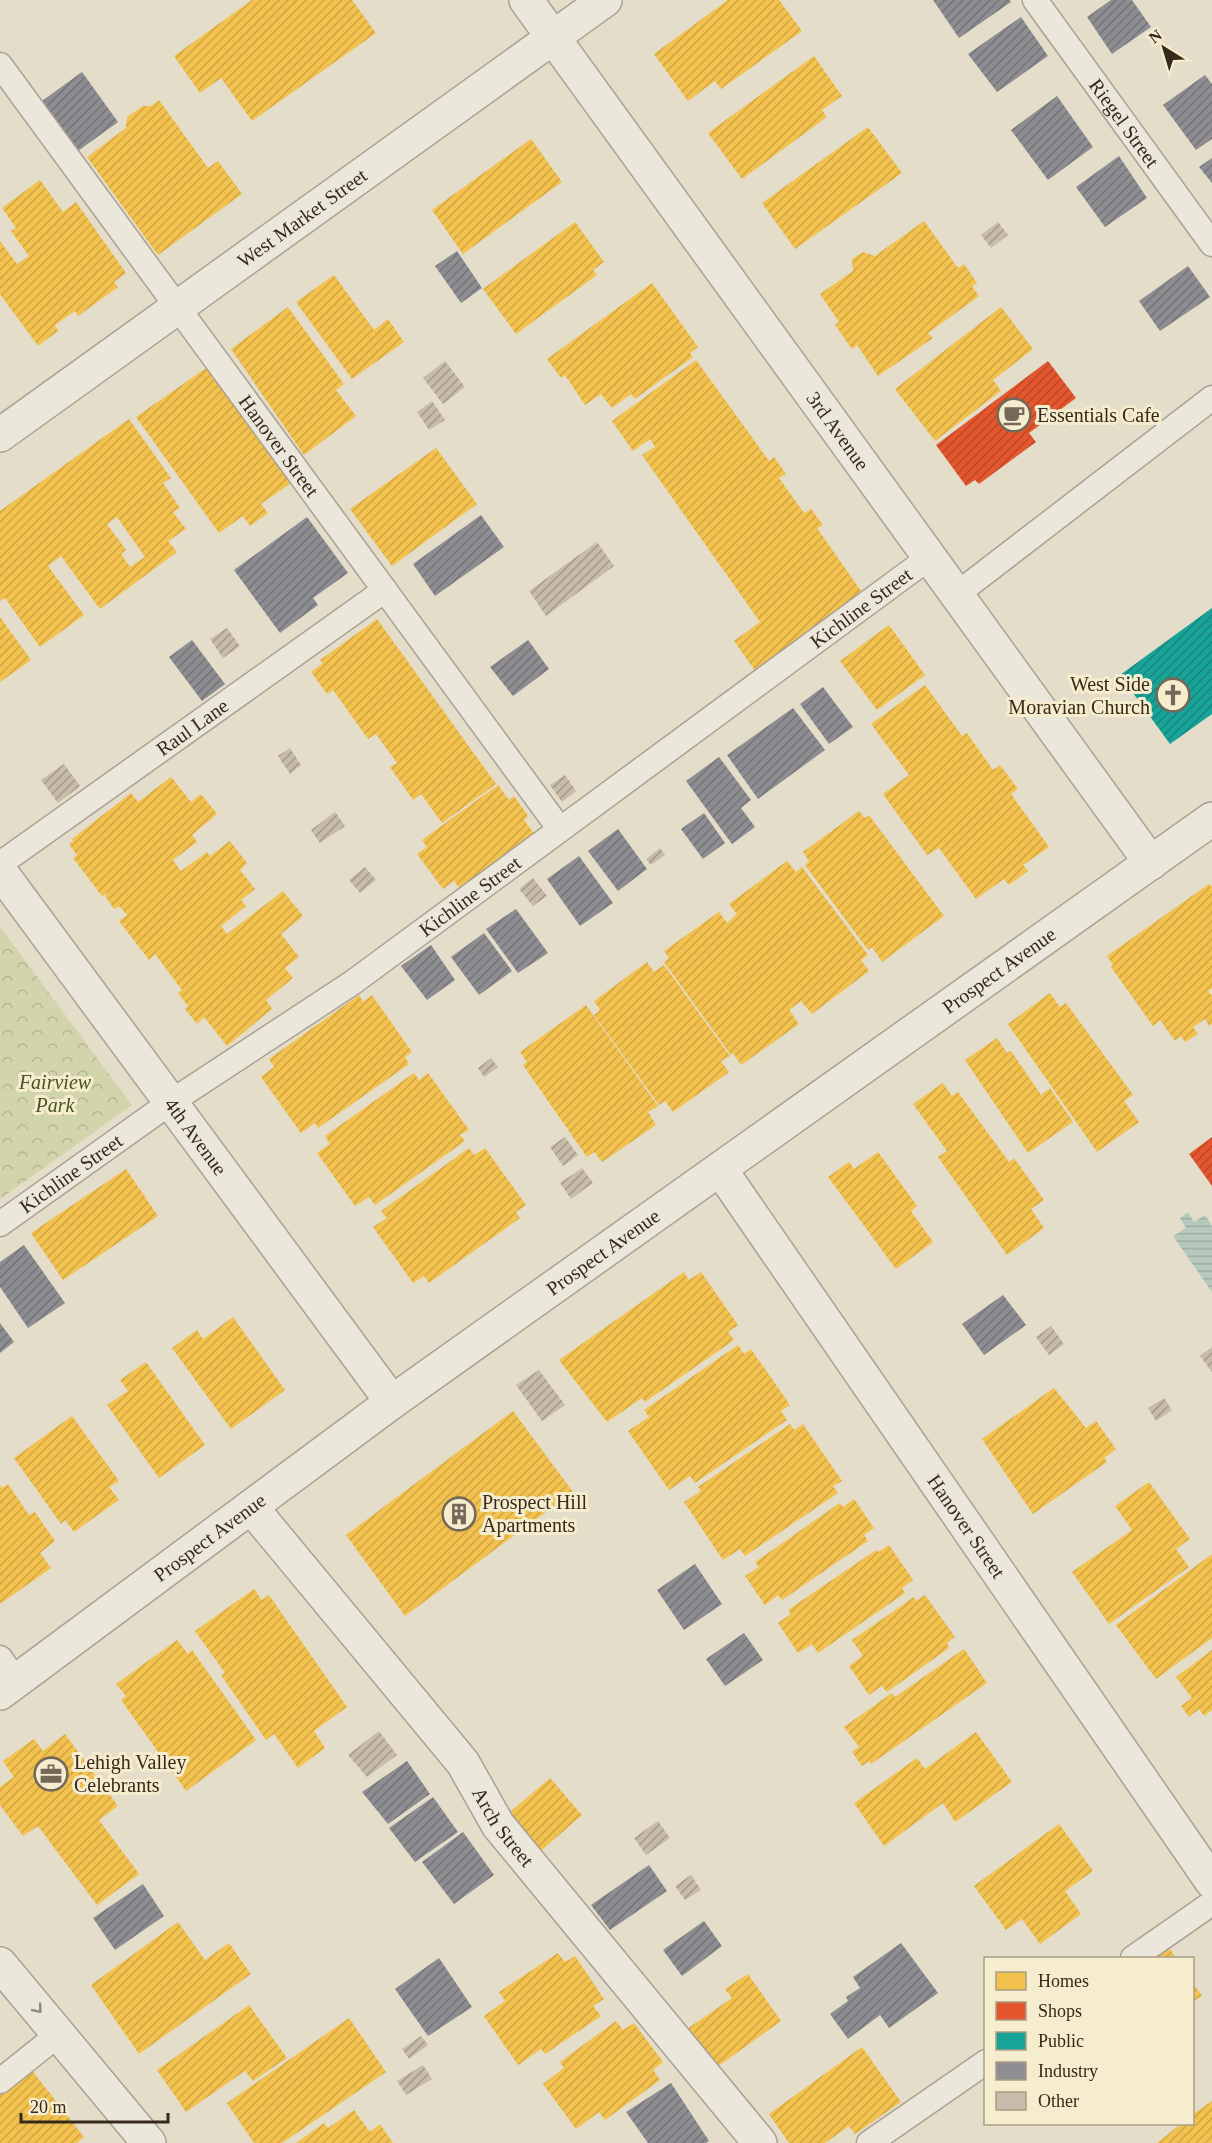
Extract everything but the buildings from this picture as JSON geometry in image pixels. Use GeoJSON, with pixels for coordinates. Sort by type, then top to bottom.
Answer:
{"type":"FeatureCollection","features":[{"type":"Feature","properties":{"kind":"street","name":"3rd Avenue"},"geometry":{"type":"LineString","coordinates":[[526,0],[1151,863]]}},
{"type":"Feature","properties":{"kind":"street","name":"West Market Street"},"geometry":{"type":"LineString","coordinates":[[0,435],[604,0]]}},
{"type":"Feature","properties":{"kind":"street","name":"Prospect Avenue"},"geometry":{"type":"LineString","coordinates":[[5,1678],[251,1507],[392,1402],[1151,863],[1209,829]]}},
{"type":"Feature","properties":{"kind":"street","name":"4th Avenue"},"geometry":{"type":"LineString","coordinates":[[0,871],[392,1402]]}},
{"type":"Feature","properties":{"kind":"street","name":"Hanover Street"},"geometry":{"type":"LineString","coordinates":[[720,1169],[1212,1882]]}},
{"type":"Feature","properties":{"kind":"street","name":"Arch Street"},"geometry":{"type":"LineString","coordinates":[[251,1507],[463,1763],[498,1826],[760,2143]]}},
{"type":"Feature","properties":{"kind":"street"},"geometry":{"type":"LineString","coordinates":[[0,1964],[149,2143]]}},
{"type":"Feature","properties":{"kind":"lane","name":"Riegel Street"},"geometry":{"type":"LineString","coordinates":[[1035,0],[1212,244]]}},
{"type":"Feature","properties":{"kind":"lane","name":"Hanover Street"},"geometry":{"type":"LineString","coordinates":[[0,65],[559,828]]}},
{"type":"Feature","properties":{"kind":"lane"},"geometry":{"type":"LineString","coordinates":[[957,594],[1212,398]]}},
{"type":"Feature","properties":{"kind":"lane","name":"Kichline Street"},"geometry":{"type":"LineString","coordinates":[[0,1224],[171,1102],[352,983],[559,828],[930,557]]}},
{"type":"Feature","properties":{"kind":"lane","name":"Raul Lane"},"geometry":{"type":"LineString","coordinates":[[0,864],[385,590]]}},
{"type":"Feature","properties":{"kind":"lane"},"geometry":{"type":"LineString","coordinates":[[1136,1957],[1212,1903]]}},
{"type":"Feature","properties":{"kind":"lane"},"geometry":{"type":"LineString","coordinates":[[0,2081],[59,2034]]}},
{"type":"Feature","properties":{"kind":"lane"},"geometry":{"type":"LineString","coordinates":[[869,2143],[984,2063]]}},
{"type":"Feature","properties":{"kind":"green space","name":"Fairview Park"},"geometry":{"type":"Polygon","coordinates":[[[0,927],[132,1105],[0,1199],[0,927]]]}},
{"type":"Feature","properties":{"kind":"shaded area"},"geometry":{"type":"Polygon","coordinates":[[[1188,1212],[1194,1222],[1205,1215],[1212,1226],[1212,1292],[1173,1236],[1186,1228],[1180,1218],[1188,1212]]]}},
{"type":"Feature","properties":{"kind":"place","name":"Essentials Cafe"},"geometry":{"type":"Point","coordinates":[1014,415]}},
{"type":"Feature","properties":{"kind":"place","name":"West Side Moravian Church"},"geometry":{"type":"Point","coordinates":[1173,695]}},
{"type":"Feature","properties":{"kind":"place","name":"Prospect Hill Apartments"},"geometry":{"type":"Point","coordinates":[459,1514]}},
{"type":"Feature","properties":{"kind":"place","name":"Lehigh Valley Celebrants"},"geometry":{"type":"Point","coordinates":[51,1774]}}]}
